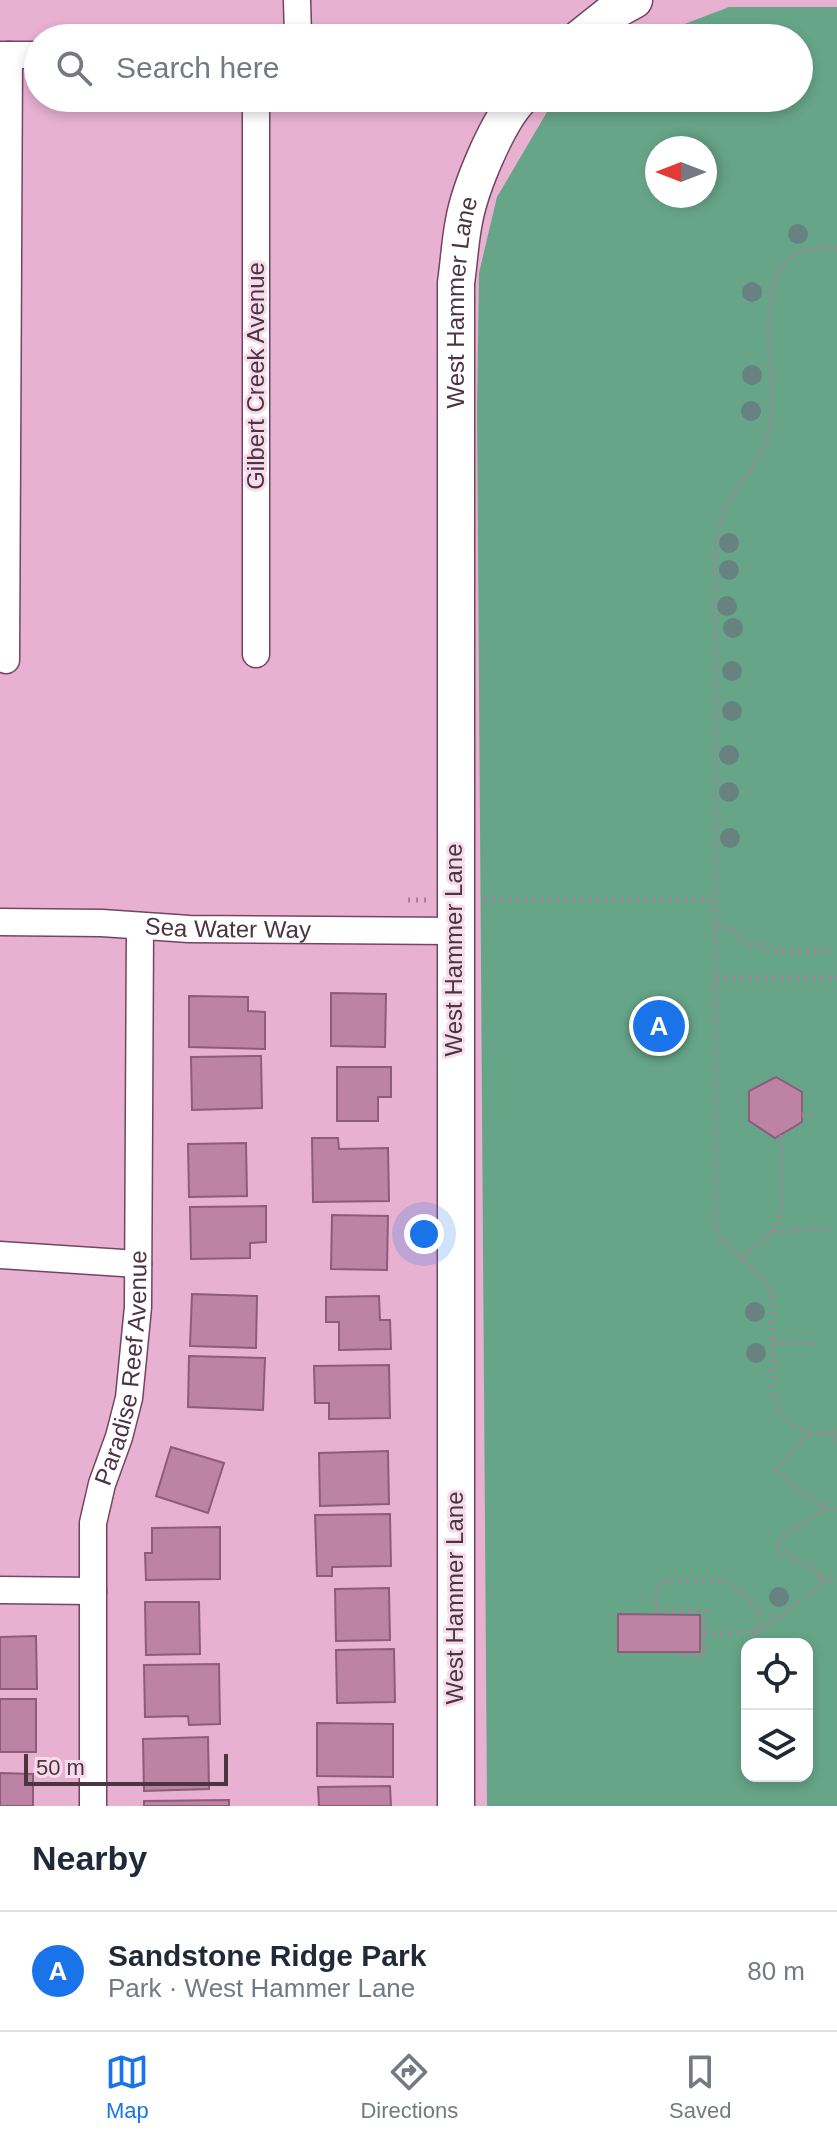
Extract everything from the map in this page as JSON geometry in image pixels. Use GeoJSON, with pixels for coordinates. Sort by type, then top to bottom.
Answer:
{"type":"FeatureCollection","features":[{"type":"Feature","properties":{"kind":"street"},"geometry":{"type":"LineString","coordinates":[[297,0],[298,24]]}},
{"type":"Feature","properties":{"kind":"street"},"geometry":{"type":"LineString","coordinates":[[598,24],[634,0]]}},
{"type":"Feature","properties":{"kind":"street"},"geometry":{"type":"LineString","coordinates":[[4,55],[6,660]]}},
{"type":"Feature","properties":{"kind":"street","name":"Gilbert Creek Avenue"},"geometry":{"type":"LineString","coordinates":[[256,112],[256,654]]}},
{"type":"Feature","properties":{"kind":"street","name":"West Hammer Lane"},"geometry":{"type":"LineString","coordinates":[[456,1806],[456,283],[464,218],[504,112]]}},
{"type":"Feature","properties":{"kind":"street","name":"Sea Water Way"},"geometry":{"type":"LineString","coordinates":[[0,922],[189,929],[454,931]]}},
{"type":"Feature","properties":{"kind":"street","name":"Paradise Reef Avenue"},"geometry":{"type":"LineString","coordinates":[[93,1806],[93,1523],[129,1398],[138,1307],[140,926]]}},
{"type":"Feature","properties":{"kind":"street"},"geometry":{"type":"LineString","coordinates":[[0,1255],[138,1264]]}},
{"type":"Feature","properties":{"kind":"street"},"geometry":{"type":"LineString","coordinates":[[0,1590],[93,1591]]}},
{"type":"Feature","properties":{"kind":"path"},"geometry":{"type":"LineString","coordinates":[[837,248],[811,248],[798,253],[782,263],[775,280],[771,301],[771,420],[762,448],[726,507],[715,555],[715,1222],[721,1238],[769,1285],[773,1301],[773,1394],[777,1406],[789,1425],[810,1434],[834,1432],[837,1445]]}},
{"type":"Feature","properties":{"kind":"path"},"geometry":{"type":"LineString","coordinates":[[479,900],[715,900]]}},
{"type":"Feature","properties":{"kind":"path"},"geometry":{"type":"LineString","coordinates":[[716,928],[731,929],[740,939],[763,948],[837,950]]}},
{"type":"Feature","properties":{"kind":"path"},"geometry":{"type":"LineString","coordinates":[[716,978],[837,978]]}},
{"type":"Feature","properties":{"kind":"path"},"geometry":{"type":"LineString","coordinates":[[802,1115],[813,1114]]}},
{"type":"Feature","properties":{"kind":"path"},"geometry":{"type":"LineString","coordinates":[[743,1258],[773,1231],[781,1214],[782,1134]]}},
{"type":"Feature","properties":{"kind":"path"},"geometry":{"type":"LineString","coordinates":[[773,1231],[837,1229]]}},
{"type":"Feature","properties":{"kind":"path"},"geometry":{"type":"LineString","coordinates":[[773,1343],[815,1343]]}},
{"type":"Feature","properties":{"kind":"path"},"geometry":{"type":"LineString","coordinates":[[810,1434],[782,1460],[775,1471],[825,1508],[837,1509]]}},
{"type":"Feature","properties":{"kind":"path"},"geometry":{"type":"LineString","coordinates":[[825,1508],[783,1536],[776,1546],[787,1557],[815,1570],[821,1578],[837,1580]]}},
{"type":"Feature","properties":{"kind":"path"},"geometry":{"type":"LineString","coordinates":[[704,1633],[759,1632],[819,1587],[821,1578]]}},
{"type":"Feature","properties":{"kind":"path"},"geometry":{"type":"LineString","coordinates":[[683,1656],[703,1656],[704,1610],[656,1610],[657,1590],[665,1580],[726,1580],[758,1606],[759,1638]]}},
{"type":"Feature","properties":{"kind":"green space"},"geometry":{"type":"Polygon","coordinates":[[[729,7],[837,7],[837,1806],[487,1806],[477,409],[479,273],[497,197],[547,112],[813,112],[813,24],[685,24],[729,7]]]}},
{"type":"Feature","properties":{"kind":"building"},"geometry":{"type":"Polygon","coordinates":[[[331,993],[386,994],[385,1047],[331,1046],[331,993]]]}},
{"type":"Feature","properties":{"kind":"building"},"geometry":{"type":"Polygon","coordinates":[[[189,996],[248,997],[248,1011],[265,1012],[265,1049],[189,1047],[189,996]]]}},
{"type":"Feature","properties":{"kind":"building"},"geometry":{"type":"Polygon","coordinates":[[[261,1056],[262,1108],[192,1110],[191,1057],[261,1056]]]}},
{"type":"Feature","properties":{"kind":"building"},"geometry":{"type":"Polygon","coordinates":[[[337,1067],[391,1067],[391,1097],[378,1097],[378,1121],[337,1121],[337,1067]]]}},
{"type":"Feature","properties":{"kind":"building"},"geometry":{"type":"Polygon","coordinates":[[[776,1077],[802,1092],[802,1122],[775,1138],[749,1121],[749,1091],[776,1077]]]}},
{"type":"Feature","properties":{"kind":"building"},"geometry":{"type":"Polygon","coordinates":[[[312,1138],[338,1138],[339,1149],[388,1148],[389,1201],[313,1202],[312,1138]]]}},
{"type":"Feature","properties":{"kind":"building"},"geometry":{"type":"Polygon","coordinates":[[[246,1143],[247,1196],[189,1197],[188,1144],[246,1143]]]}},
{"type":"Feature","properties":{"kind":"building"},"geometry":{"type":"Polygon","coordinates":[[[266,1206],[266,1242],[250,1243],[250,1258],[191,1259],[190,1207],[266,1206]]]}},
{"type":"Feature","properties":{"kind":"building"},"geometry":{"type":"Polygon","coordinates":[[[332,1215],[388,1216],[387,1270],[331,1269],[332,1215]]]}},
{"type":"Feature","properties":{"kind":"building"},"geometry":{"type":"Polygon","coordinates":[[[192,1294],[257,1296],[256,1348],[190,1346],[192,1294]]]}},
{"type":"Feature","properties":{"kind":"building"},"geometry":{"type":"Polygon","coordinates":[[[379,1296],[380,1320],[390,1320],[391,1349],[339,1350],[339,1322],[326,1322],[326,1297],[379,1296]]]}},
{"type":"Feature","properties":{"kind":"building"},"geometry":{"type":"Polygon","coordinates":[[[189,1356],[265,1358],[263,1410],[188,1407],[189,1356]]]}},
{"type":"Feature","properties":{"kind":"building"},"geometry":{"type":"Polygon","coordinates":[[[389,1365],[390,1418],[329,1419],[329,1403],[315,1403],[314,1366],[389,1365]]]}},
{"type":"Feature","properties":{"kind":"building"},"geometry":{"type":"Polygon","coordinates":[[[171,1447],[224,1463],[208,1513],[156,1496],[171,1447]]]}},
{"type":"Feature","properties":{"kind":"building"},"geometry":{"type":"Polygon","coordinates":[[[388,1451],[389,1504],[320,1506],[319,1453],[388,1451]]]}},
{"type":"Feature","properties":{"kind":"building"},"geometry":{"type":"Polygon","coordinates":[[[390,1514],[391,1566],[332,1567],[332,1576],[317,1576],[315,1515],[390,1514]]]}},
{"type":"Feature","properties":{"kind":"building"},"geometry":{"type":"Polygon","coordinates":[[[220,1527],[220,1579],[146,1580],[145,1553],[152,1553],[152,1528],[220,1527]]]}},
{"type":"Feature","properties":{"kind":"building"},"geometry":{"type":"Polygon","coordinates":[[[389,1588],[390,1640],[336,1641],[335,1589],[389,1588]]]}},
{"type":"Feature","properties":{"kind":"building"},"geometry":{"type":"Polygon","coordinates":[[[145,1602],[199,1602],[200,1654],[146,1655],[145,1602]]]}},
{"type":"Feature","properties":{"kind":"building"},"geometry":{"type":"Polygon","coordinates":[[[618,1614],[700,1615],[700,1652],[618,1652],[618,1614]]]}},
{"type":"Feature","properties":{"kind":"building"},"geometry":{"type":"Polygon","coordinates":[[[36,1636],[37,1689],[0,1689],[0,1637],[36,1636]]]}},
{"type":"Feature","properties":{"kind":"building"},"geometry":{"type":"Polygon","coordinates":[[[394,1649],[395,1702],[337,1703],[336,1650],[394,1649]]]}},
{"type":"Feature","properties":{"kind":"building"},"geometry":{"type":"Polygon","coordinates":[[[219,1664],[220,1724],[189,1725],[188,1716],[145,1717],[144,1665],[219,1664]]]}},
{"type":"Feature","properties":{"kind":"building"},"geometry":{"type":"Polygon","coordinates":[[[0,1699],[36,1699],[36,1752],[0,1752],[0,1699]]]}},
{"type":"Feature","properties":{"kind":"building"},"geometry":{"type":"Polygon","coordinates":[[[317,1723],[393,1724],[393,1777],[317,1776],[317,1723]]]}},
{"type":"Feature","properties":{"kind":"building"},"geometry":{"type":"Polygon","coordinates":[[[208,1737],[209,1789],[144,1791],[143,1739],[208,1737]]]}},
{"type":"Feature","properties":{"kind":"building"},"geometry":{"type":"Polygon","coordinates":[[[0,1773],[33,1774],[33,1806],[0,1806],[0,1773]]]}},
{"type":"Feature","properties":{"kind":"building"},"geometry":{"type":"Polygon","coordinates":[[[390,1786],[391,1806],[319,1806],[318,1787],[390,1786]]]}},
{"type":"Feature","properties":{"kind":"building"},"geometry":{"type":"Polygon","coordinates":[[[229,1800],[229,1806],[144,1806],[144,1801],[229,1800]]]}},
{"type":"Feature","properties":{"kind":"place","name":"Sandstone Ridge Park"},"geometry":{"type":"Point","coordinates":[659,1026]}}]}
